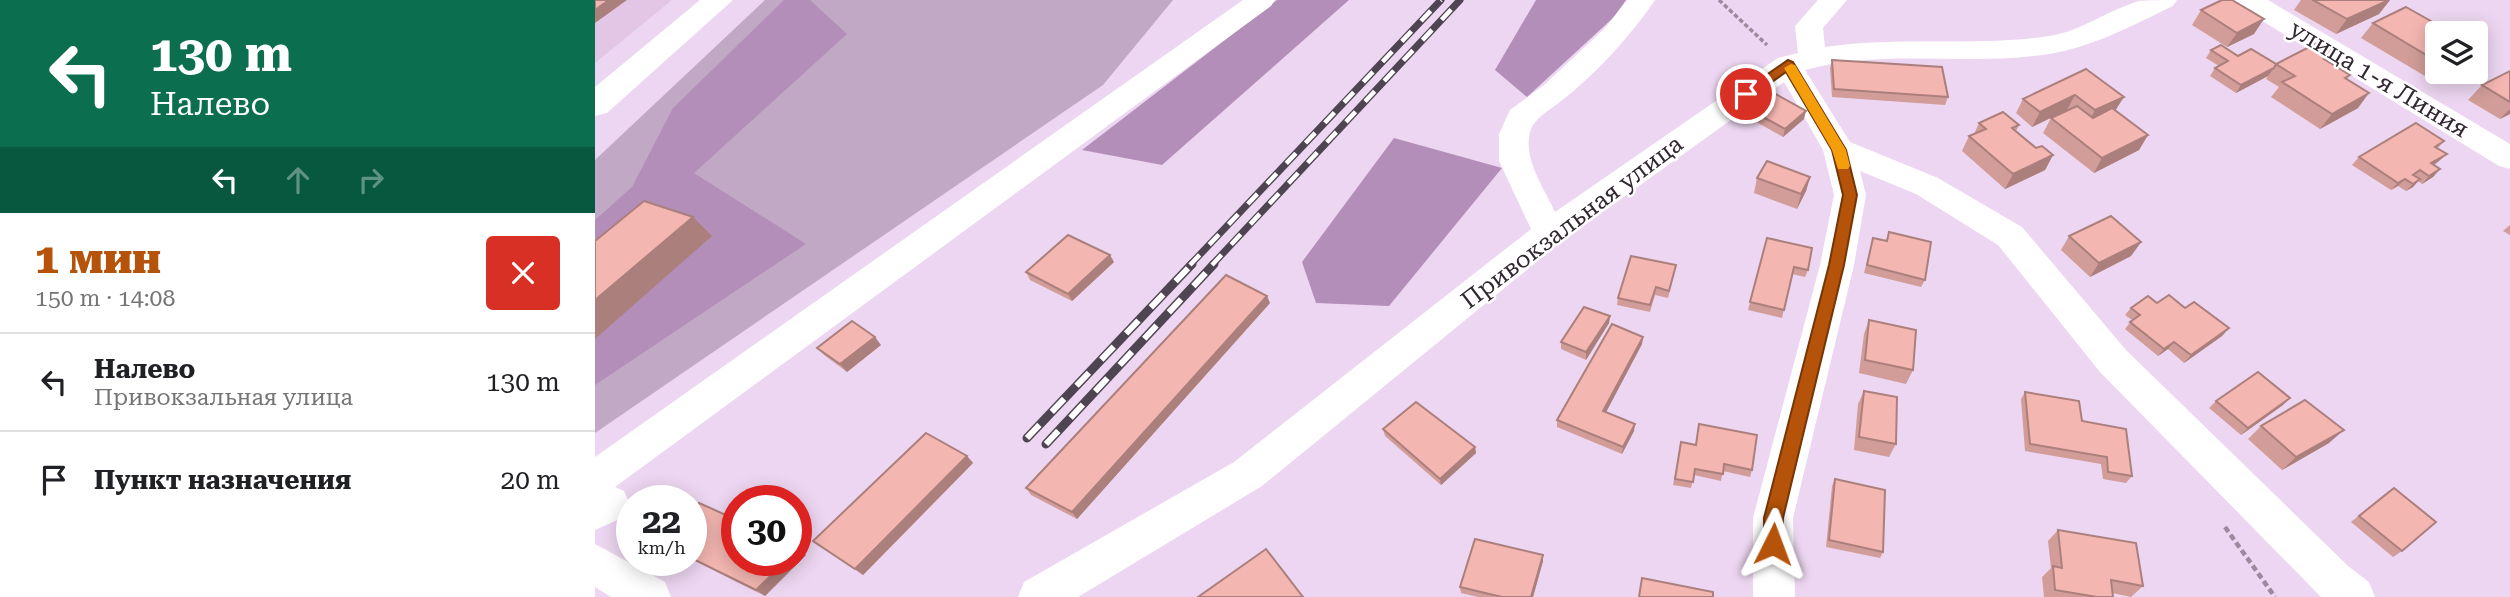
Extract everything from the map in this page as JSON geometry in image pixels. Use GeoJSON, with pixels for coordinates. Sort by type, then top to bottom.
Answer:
{"type":"FeatureCollection","features":[{"type":"Feature","properties":{"kind":"main road"},"geometry":{"type":"LineString","coordinates":[[595,105],[718,0]]}},
{"type":"Feature","properties":{"kind":"street"},"geometry":{"type":"LineString","coordinates":[[600,498],[1036,146],[1261,0]]}},
{"type":"Feature","properties":{"kind":"street"},"geometry":{"type":"LineString","coordinates":[[1549,233],[1515,160],[1514,134],[1521,117],[1554,93],[1615,34],[1641,0]]}},
{"type":"Feature","properties":{"kind":"street"},"geometry":{"type":"LineString","coordinates":[[1774,597],[1773,518],[1837,265],[1850,195],[1839,150],[1801,60],[1809,43],[1809,26],[1833,0]]}},
{"type":"Feature","properties":{"kind":"street"},"geometry":{"type":"LineString","coordinates":[[1801,60],[2049,45],[2075,40],[2163,0]]}},
{"type":"Feature","properties":{"kind":"street","name":"улица 1-я Линия"},"geometry":{"type":"LineString","coordinates":[[2248,0],[2510,158]]}},
{"type":"Feature","properties":{"kind":"street","name":"Привокзальная улица"},"geometry":{"type":"LineString","coordinates":[[1039,597],[1248,474],[1549,233],[1801,60]]}},
{"type":"Feature","properties":{"kind":"street"},"geometry":{"type":"LineString","coordinates":[[1839,150],[1927,186],[2010,236],[2113,360],[2354,597]]}},
{"type":"Feature","properties":{"kind":"street"},"geometry":{"type":"LineString","coordinates":[[595,564],[649,597]]}},
{"type":"Feature","properties":{"kind":"path"},"geometry":{"type":"LineString","coordinates":[[1719,0],[1801,60]]}},
{"type":"Feature","properties":{"kind":"shaded area"},"geometry":{"type":"Polygon","coordinates":[[[595,0],[672,0],[595,63],[595,0]]]}},
{"type":"Feature","properties":{"kind":"shaded area"},"geometry":{"type":"Polygon","coordinates":[[[765,0],[1173,0],[1103,85],[595,433],[595,160],[765,0]]]}},
{"type":"Feature","properties":{"kind":"shaded area"},"geometry":{"type":"Polygon","coordinates":[[[784,0],[810,0],[847,34],[694,173],[806,244],[595,385],[595,220],[632,187],[673,108],[784,0]]]}},
{"type":"Feature","properties":{"kind":"shaded area"},"geometry":{"type":"Polygon","coordinates":[[[1277,0],[1349,0],[1162,165],[1082,150],[1277,0]]]}},
{"type":"Feature","properties":{"kind":"shaded area"},"geometry":{"type":"Polygon","coordinates":[[[1536,0],[1626,0],[1614,17],[1527,97],[1495,70],[1536,0]]]}},
{"type":"Feature","properties":{"kind":"shaded area"},"geometry":{"type":"Polygon","coordinates":[[[1394,138],[1502,168],[1389,306],[1316,303],[1302,262],[1394,138]]]}},
{"type":"Feature","properties":{"kind":"building"},"geometry":{"type":"Polygon","coordinates":[[[595,0],[609,0],[595,10],[595,0]]]}},
{"type":"Feature","properties":{"kind":"building"},"geometry":{"type":"Polygon","coordinates":[[[2222,0],[2232,0],[2264,19],[2237,33],[2201,10],[2222,0]]]}},
{"type":"Feature","properties":{"kind":"building"},"geometry":{"type":"Polygon","coordinates":[[[2313,0],[2389,0],[2347,19],[2313,0]]]}},
{"type":"Feature","properties":{"kind":"building"},"geometry":{"type":"Polygon","coordinates":[[[2406,7],[2431,21],[2425,21],[2425,54],[2373,23],[2406,7]]]}},
{"type":"Feature","properties":{"kind":"building"},"geometry":{"type":"Polygon","coordinates":[[[2319,42],[2336,52],[2324,59],[2350,75],[2345,78],[2369,93],[2332,114],[2282,82],[2295,76],[2276,64],[2319,42]]]}},
{"type":"Feature","properties":{"kind":"building"},"geometry":{"type":"Polygon","coordinates":[[[2221,45],[2238,56],[2251,49],[2276,64],[2274,68],[2241,85],[2215,68],[2228,61],[2211,50],[2221,45]]]}},
{"type":"Feature","properties":{"kind":"building"},"geometry":{"type":"Polygon","coordinates":[[[1832,60],[1942,67],[1948,97],[1834,89],[1832,60]]]}},
{"type":"Feature","properties":{"kind":"building"},"geometry":{"type":"Polygon","coordinates":[[[2086,69],[2124,97],[2095,110],[2075,95],[2040,112],[2023,99],[2086,69]]]}},
{"type":"Feature","properties":{"kind":"building"},"geometry":{"type":"Polygon","coordinates":[[[2510,71],[2510,102],[2482,85],[2510,71]]]}},
{"type":"Feature","properties":{"kind":"building"},"geometry":{"type":"Polygon","coordinates":[[[1765,88],[1806,111],[1785,129],[1743,106],[1765,88]]]}},
{"type":"Feature","properties":{"kind":"building"},"geometry":{"type":"Polygon","coordinates":[[[2077,106],[2093,118],[2112,108],[2148,135],[2102,158],[2051,118],[2077,106]]]}},
{"type":"Feature","properties":{"kind":"building"},"geometry":{"type":"Polygon","coordinates":[[[2003,112],[2019,125],[2012,128],[2036,148],[2042,146],[2053,155],[2013,174],[1969,136],[1986,129],[1979,123],[2003,112]]]}},
{"type":"Feature","properties":{"kind":"building"},"geometry":{"type":"Polygon","coordinates":[[[2416,123],[2444,141],[2435,147],[2447,154],[2431,163],[2440,169],[2429,176],[2420,170],[2413,175],[2420,179],[2413,184],[2405,179],[2398,183],[2359,157],[2416,123]]]}},
{"type":"Feature","properties":{"kind":"building"},"geometry":{"type":"Polygon","coordinates":[[[1767,161],[1810,177],[1801,194],[1757,178],[1767,161]]]}},
{"type":"Feature","properties":{"kind":"building"},"geometry":{"type":"Polygon","coordinates":[[[644,201],[693,217],[595,300],[595,241],[644,201]]]}},
{"type":"Feature","properties":{"kind":"building"},"geometry":{"type":"Polygon","coordinates":[[[2111,216],[2141,242],[2099,263],[2069,236],[2111,216]]]}},
{"type":"Feature","properties":{"kind":"building"},"geometry":{"type":"Polygon","coordinates":[[[1889,232],[1931,242],[1925,280],[1867,265],[1873,238],[1887,241],[1889,232]]]}},
{"type":"Feature","properties":{"kind":"building"},"geometry":{"type":"Polygon","coordinates":[[[1068,235],[1110,255],[1068,294],[1026,272],[1068,235]]]}},
{"type":"Feature","properties":{"kind":"building"},"geometry":{"type":"Polygon","coordinates":[[[1767,238],[1812,248],[1808,270],[1794,267],[1784,310],[1750,302],[1767,238]]]}},
{"type":"Feature","properties":{"kind":"building"},"geometry":{"type":"Polygon","coordinates":[[[1631,256],[1676,265],[1669,291],[1656,287],[1650,305],[1618,298],[1631,256]]]}},
{"type":"Feature","properties":{"kind":"building"},"geometry":{"type":"Polygon","coordinates":[[[1226,275],[1267,296],[1072,512],[1026,488],[1226,275]]]}},
{"type":"Feature","properties":{"kind":"building"},"geometry":{"type":"Polygon","coordinates":[[[2169,295],[2185,308],[2194,302],[2229,328],[2191,355],[2174,342],[2164,349],[2130,322],[2140,315],[2131,308],[2148,296],[2157,303],[2169,295]]]}},
{"type":"Feature","properties":{"kind":"building"},"geometry":{"type":"Polygon","coordinates":[[[1584,307],[1610,316],[1586,352],[1561,342],[1584,307]]]}},
{"type":"Feature","properties":{"kind":"building"},"geometry":{"type":"Polygon","coordinates":[[[1869,320],[1916,330],[1913,370],[1865,360],[1869,320]]]}},
{"type":"Feature","properties":{"kind":"building"},"geometry":{"type":"Polygon","coordinates":[[[852,321],[875,337],[840,364],[817,348],[852,321]]]}},
{"type":"Feature","properties":{"kind":"building"},"geometry":{"type":"Polygon","coordinates":[[[1612,324],[1643,337],[1603,411],[1635,424],[1623,447],[1557,420],[1612,324]]]}},
{"type":"Feature","properties":{"kind":"building"},"geometry":{"type":"Polygon","coordinates":[[[2258,372],[2290,398],[2248,428],[2216,401],[2258,372]]]}},
{"type":"Feature","properties":{"kind":"building"},"geometry":{"type":"Polygon","coordinates":[[[1864,391],[1897,397],[1896,444],[1859,437],[1864,391]]]}},
{"type":"Feature","properties":{"kind":"building"},"geometry":{"type":"Polygon","coordinates":[[[2025,392],[2079,401],[2082,421],[2126,429],[2132,476],[2108,472],[2107,457],[2030,444],[2025,392]]]}},
{"type":"Feature","properties":{"kind":"building"},"geometry":{"type":"Polygon","coordinates":[[[2305,400],[2344,430],[2296,457],[2261,426],[2305,400]]]}},
{"type":"Feature","properties":{"kind":"building"},"geometry":{"type":"Polygon","coordinates":[[[1416,402],[1475,447],[1440,479],[1383,429],[1416,402]]]}},
{"type":"Feature","properties":{"kind":"building"},"geometry":{"type":"Polygon","coordinates":[[[1699,424],[1757,435],[1752,470],[1724,464],[1723,474],[1695,469],[1693,482],[1675,479],[1681,442],[1696,445],[1699,424]]]}},
{"type":"Feature","properties":{"kind":"building"},"geometry":{"type":"Polygon","coordinates":[[[926,433],[967,456],[855,569],[813,541],[926,433]]]}},
{"type":"Feature","properties":{"kind":"building"},"geometry":{"type":"Polygon","coordinates":[[[1835,479],[1885,490],[1883,552],[1829,540],[1835,479]]]}},
{"type":"Feature","properties":{"kind":"building"},"geometry":{"type":"Polygon","coordinates":[[[2394,488],[2436,522],[2402,551],[2359,516],[2394,488]]]}},
{"type":"Feature","properties":{"kind":"building"},"geometry":{"type":"Polygon","coordinates":[[[707,507],[721,513],[721,573],[707,566],[707,507]]]}},
{"type":"Feature","properties":{"kind":"building"},"geometry":{"type":"Polygon","coordinates":[[[2058,530],[2136,543],[2143,586],[2111,580],[2113,597],[2055,590],[2053,566],[2062,568],[2058,530]]]}},
{"type":"Feature","properties":{"kind":"building"},"geometry":{"type":"Polygon","coordinates":[[[1475,539],[1543,555],[1531,597],[1502,597],[1460,587],[1475,539]]]}},
{"type":"Feature","properties":{"kind":"building"},"geometry":{"type":"Polygon","coordinates":[[[1266,549],[1303,597],[1198,597],[1266,549]]]}},
{"type":"Feature","properties":{"kind":"building"},"geometry":{"type":"Polygon","coordinates":[[[728,576],[770,576],[756,590],[728,576]]]}},
{"type":"Feature","properties":{"kind":"building"},"geometry":{"type":"Polygon","coordinates":[[[1642,578],[1713,592],[1713,597],[1639,597],[1642,578]]]}},
{"type":"Feature","properties":{"kind":"railway"},"geometry":{"type":"LineString","coordinates":[[1190,265],[1441,0]]}},
{"type":"Feature","properties":{"kind":"railway"},"geometry":{"type":"LineString","coordinates":[[1212,265],[1460,0]]}},
{"type":"Feature","properties":{"kind":"railway"},"geometry":{"type":"LineString","coordinates":[[1027,438],[1192,264]]}},
{"type":"Feature","properties":{"kind":"railway"},"geometry":{"type":"LineString","coordinates":[[1046,444],[1214,264]]}},
{"type":"Feature","properties":{"kind":"slow traffic"},"geometry":{"type":"LineString","coordinates":[[1791,68],[1839,150],[1843,166]]}},
{"type":"Feature","properties":{"kind":"route"},"geometry":{"type":"LineString","coordinates":[[1746,94],[1788,65],[1839,150],[1850,195],[1837,265],[1773,518],[1773,544]]}}]}
